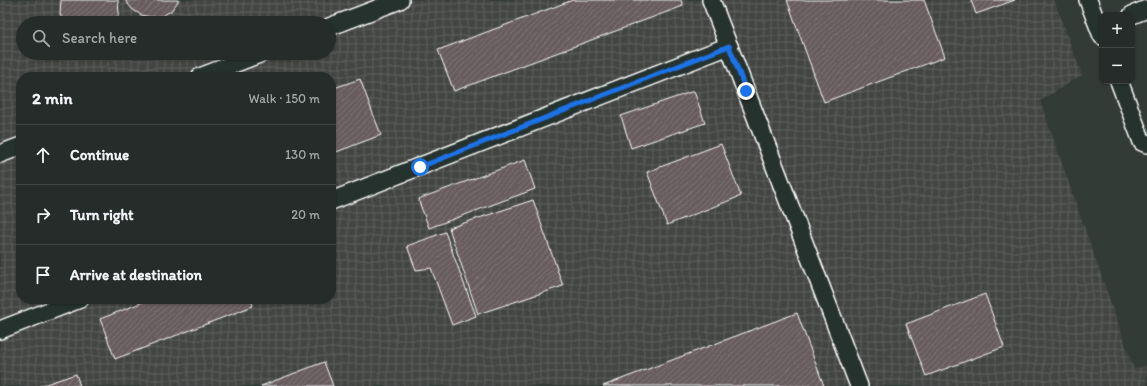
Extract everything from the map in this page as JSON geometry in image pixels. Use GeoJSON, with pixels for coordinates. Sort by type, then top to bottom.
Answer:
{"type":"FeatureCollection","features":[{"type":"Feature","properties":{"kind":"lane"},"geometry":{"type":"LineString","coordinates":[[336,24],[400,0]]}},
{"type":"Feature","properties":{"kind":"lane"},"geometry":{"type":"LineString","coordinates":[[711,0],[859,386]]}},
{"type":"Feature","properties":{"kind":"lane"},"geometry":{"type":"LineString","coordinates":[[1088,0],[1099,25]]}},
{"type":"Feature","properties":{"kind":"lane"},"geometry":{"type":"LineString","coordinates":[[1135,14],[1147,9]]}},
{"type":"Feature","properties":{"kind":"lane"},"geometry":{"type":"LineString","coordinates":[[336,199],[729,46]]}},
{"type":"Feature","properties":{"kind":"lane"},"geometry":{"type":"LineString","coordinates":[[213,72],[244,60]]}},
{"type":"Feature","properties":{"kind":"lane"},"geometry":{"type":"LineString","coordinates":[[1120,84],[1146,147]]}},
{"type":"Feature","properties":{"kind":"lane"},"geometry":{"type":"LineString","coordinates":[[0,154],[16,148]]}},
{"type":"Feature","properties":{"kind":"lane"},"geometry":{"type":"LineString","coordinates":[[0,330],[67,304]]}},
{"type":"Feature","properties":{"kind":"shaded area"},"geometry":{"type":"Polygon","coordinates":[[[0,0],[1054,0],[1082,75],[1040,101],[1134,369],[1147,365],[1147,386],[0,386],[0,0]]]}},
{"type":"Feature","properties":{"kind":"building"},"geometry":{"type":"Polygon","coordinates":[[[61,0],[118,0],[118,16],[61,16],[61,0]]]}},
{"type":"Feature","properties":{"kind":"building"},"geometry":{"type":"Polygon","coordinates":[[[125,0],[179,0],[171,11],[162,16],[141,15],[132,9],[125,0]]]}},
{"type":"Feature","properties":{"kind":"building"},"geometry":{"type":"Polygon","coordinates":[[[573,0],[681,0],[683,6],[454,91],[438,50],[573,0]]]}},
{"type":"Feature","properties":{"kind":"building"},"geometry":{"type":"Polygon","coordinates":[[[787,0],[924,0],[945,57],[824,102],[787,0]]]}},
{"type":"Feature","properties":{"kind":"building"},"geometry":{"type":"Polygon","coordinates":[[[971,0],[1015,0],[976,14],[971,0]]]}},
{"type":"Feature","properties":{"kind":"building"},"geometry":{"type":"Polygon","coordinates":[[[360,79],[381,135],[336,152],[336,87],[360,79]]]}},
{"type":"Feature","properties":{"kind":"building"},"geometry":{"type":"Polygon","coordinates":[[[694,91],[705,123],[631,148],[621,116],[694,91]]]}},
{"type":"Feature","properties":{"kind":"building"},"geometry":{"type":"Polygon","coordinates":[[[721,144],[741,196],[667,225],[647,172],[721,144]]]}},
{"type":"Feature","properties":{"kind":"building"},"geometry":{"type":"Polygon","coordinates":[[[525,160],[535,189],[429,228],[418,199],[525,160]]]}},
{"type":"Feature","properties":{"kind":"building"},"geometry":{"type":"Polygon","coordinates":[[[533,200],[563,286],[478,314],[449,228],[533,200]]]}},
{"type":"Feature","properties":{"kind":"building"},"geometry":{"type":"Polygon","coordinates":[[[445,232],[476,316],[452,325],[431,268],[416,270],[407,246],[445,232]]]}},
{"type":"Feature","properties":{"kind":"building"},"geometry":{"type":"Polygon","coordinates":[[[985,294],[1004,347],[926,376],[906,324],[985,294]]]}},
{"type":"Feature","properties":{"kind":"building"},"geometry":{"type":"Polygon","coordinates":[[[138,304],[252,304],[253,306],[115,359],[100,319],[138,304]]]}},
{"type":"Feature","properties":{"kind":"building"},"geometry":{"type":"Polygon","coordinates":[[[797,313],[824,386],[603,386],[797,313]]]}},
{"type":"Feature","properties":{"kind":"building"},"geometry":{"type":"Polygon","coordinates":[[[324,362],[333,386],[261,386],[324,362]]]}},
{"type":"Feature","properties":{"kind":"building"},"geometry":{"type":"Polygon","coordinates":[[[76,374],[80,386],[40,386],[76,374]]]}},
{"type":"Feature","properties":{"kind":"route"},"geometry":{"type":"LineString","coordinates":[[420,167],[729,46],[746,91]]}}]}
